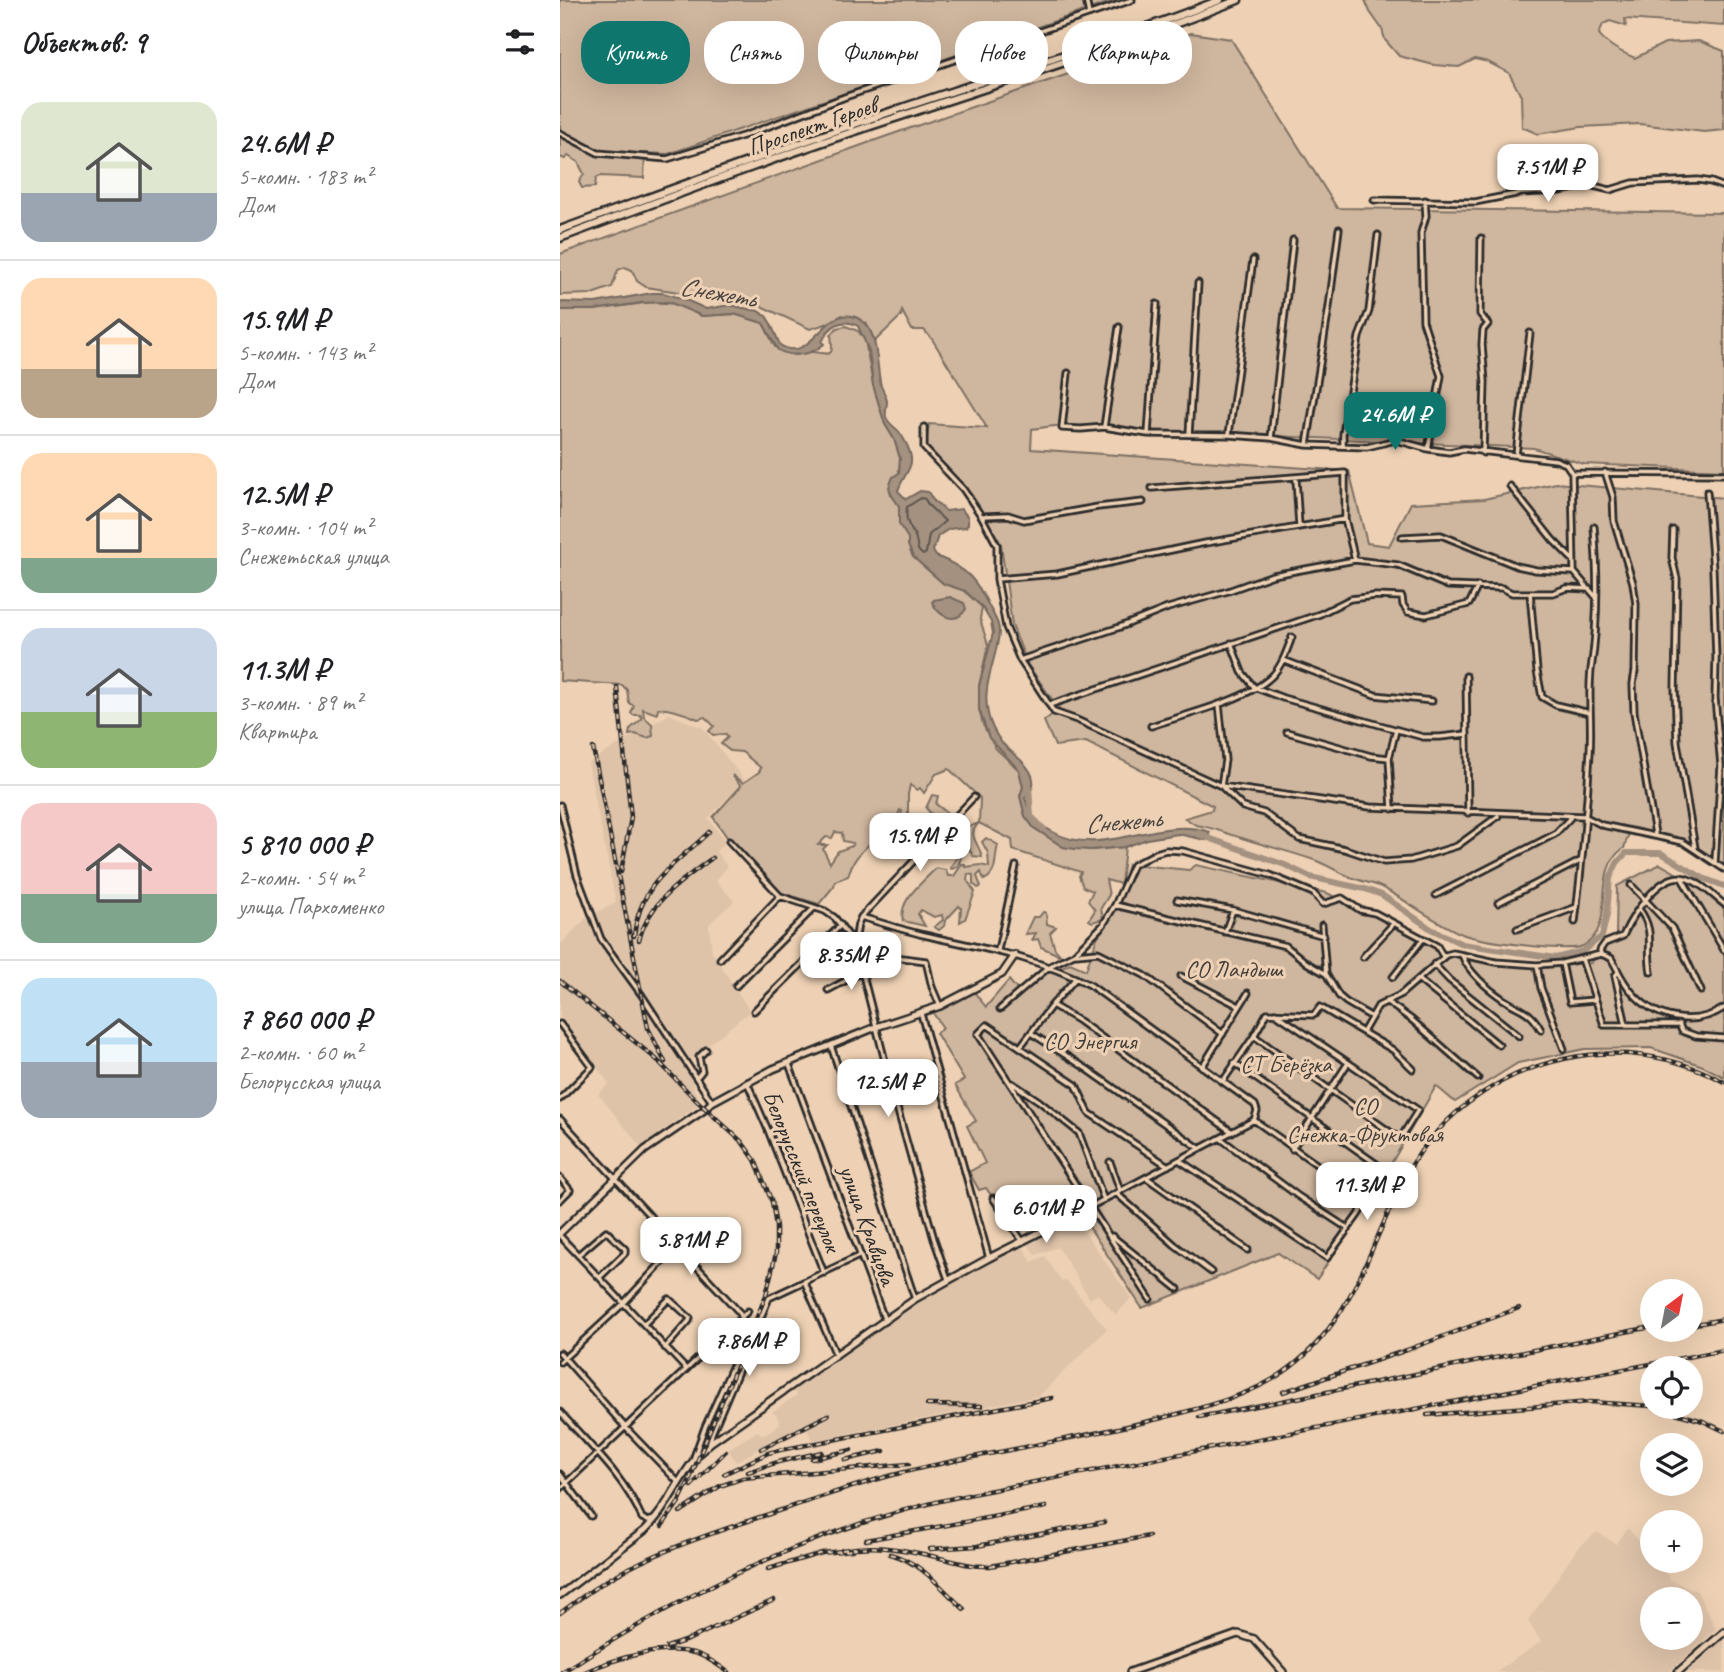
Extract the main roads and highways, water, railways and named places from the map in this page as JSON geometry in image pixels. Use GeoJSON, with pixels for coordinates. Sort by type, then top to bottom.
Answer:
{"type":"FeatureCollection","features":[{"type":"Feature","properties":{"kind":"main road","name":"Проспект Героев"},"geometry":{"type":"LineString","coordinates":[[560,230],[720,171],[898,109],[1134,32],[1220,0]]}},
{"type":"Feature","properties":{"kind":"main road","name":"Проспект Героев"},"geometry":{"type":"LineString","coordinates":[[560,238],[748,169],[1085,56],[1238,0]]}},
{"type":"Feature","properties":{"kind":"water"},"geometry":{"type":"Polygon","coordinates":[[[652,293],[684,299],[706,309],[730,305],[758,311],[766,316],[780,345],[791,349],[808,343],[833,320],[842,316],[861,320],[868,327],[875,345],[881,386],[887,401],[886,417],[902,436],[911,458],[911,465],[898,491],[906,499],[920,491],[928,492],[946,511],[961,509],[968,517],[966,527],[949,529],[938,536],[933,551],[936,556],[970,576],[981,590],[997,621],[999,635],[986,695],[988,714],[1002,743],[1031,773],[1033,785],[1025,798],[1033,818],[1051,831],[1071,839],[1110,840],[1170,828],[1190,828],[1210,832],[1206,840],[1178,834],[1147,839],[1125,847],[1075,849],[1063,847],[1034,828],[1025,816],[1020,796],[1023,787],[1019,770],[989,738],[979,709],[979,686],[993,633],[991,622],[982,607],[965,591],[944,584],[913,557],[908,538],[899,524],[899,506],[889,487],[893,477],[899,473],[900,458],[894,439],[885,424],[873,385],[869,351],[858,326],[841,323],[828,331],[822,342],[824,344],[819,348],[796,355],[778,350],[763,323],[734,314],[702,316],[669,302],[594,310],[560,310],[560,302],[595,303],[652,293]]]}},
{"type":"Feature","properties":{"kind":"water"},"geometry":{"type":"Polygon","coordinates":[[[950,597],[964,603],[966,609],[957,617],[943,615],[932,602],[950,597]]]}},
{"type":"Feature","properties":{"kind":"waterway","name":"Снежеть"},"geometry":{"type":"LineString","coordinates":[[1029,786],[1031,816],[1044,829]]}},
{"type":"Feature","properties":{"kind":"waterway","name":"Снежеть"},"geometry":{"type":"LineString","coordinates":[[1200,835],[1285,865],[1310,877],[1382,895],[1431,929],[1462,944],[1556,958],[1583,951],[1602,936],[1610,878],[1617,863],[1626,853],[1661,853],[1703,878],[1724,886]]}},
{"type":"Feature","properties":{"kind":"railway"},"geometry":{"type":"LineString","coordinates":[[617,687],[631,817],[621,872]]}},
{"type":"Feature","properties":{"kind":"railway"},"geometry":{"type":"LineString","coordinates":[[593,748],[648,1028],[665,1062]]}},
{"type":"Feature","properties":{"kind":"railway"},"geometry":{"type":"LineString","coordinates":[[634,936],[643,902],[651,888],[709,832]]}},
{"type":"Feature","properties":{"kind":"railway"},"geometry":{"type":"LineString","coordinates":[[639,940],[650,914],[659,903],[678,884],[712,858]]}},
{"type":"Feature","properties":{"kind":"railway"},"geometry":{"type":"LineString","coordinates":[[560,981],[656,1059],[742,1142],[755,1160],[772,1202],[776,1253],[766,1295],[689,1481],[679,1502],[662,1526]]}},
{"type":"Feature","properties":{"kind":"railway"},"geometry":{"type":"LineString","coordinates":[[560,1613],[628,1568],[701,1537],[820,1497],[930,1466],[1163,1418],[1234,1397],[1270,1381],[1304,1356],[1340,1313],[1401,1185],[1430,1140],[1468,1103],[1513,1076],[1538,1066],[1584,1055],[1625,1054],[1686,1065],[1724,1082]]}},
{"type":"Feature","properties":{"kind":"railway"},"geometry":{"type":"LineString","coordinates":[[1283,1392],[1519,1308]]}},
{"type":"Feature","properties":{"kind":"railway"},"geometry":{"type":"LineString","coordinates":[[1703,1323],[1724,1319]]}},
{"type":"Feature","properties":{"kind":"railway"},"geometry":{"type":"LineString","coordinates":[[1199,1417],[1640,1329]]}},
{"type":"Feature","properties":{"kind":"railway"},"geometry":{"type":"LineString","coordinates":[[562,1672],[660,1613],[761,1562],[866,1522],[921,1506],[1724,1350]]}},
{"type":"Feature","properties":{"kind":"railway"},"geometry":{"type":"LineString","coordinates":[[724,1474],[780,1450],[1052,1398]]}},
{"type":"Feature","properties":{"kind":"railway"},"geometry":{"type":"LineString","coordinates":[[1427,1415],[1590,1402],[1640,1405]]}},
{"type":"Feature","properties":{"kind":"railway"},"geometry":{"type":"LineString","coordinates":[[927,1405],[981,1406]]}},
{"type":"Feature","properties":{"kind":"railway"},"geometry":{"type":"LineString","coordinates":[[761,1449],[828,1415]]}},
{"type":"Feature","properties":{"kind":"railway"},"geometry":{"type":"LineString","coordinates":[[1696,1419],[1724,1431]]}},
{"type":"Feature","properties":{"kind":"railway"},"geometry":{"type":"LineString","coordinates":[[812,1459],[851,1450]]}},
{"type":"Feature","properties":{"kind":"railway"},"geometry":{"type":"LineString","coordinates":[[691,1486],[726,1451]]}},
{"type":"Feature","properties":{"kind":"railway"},"geometry":{"type":"LineString","coordinates":[[845,1460],[884,1451]]}},
{"type":"Feature","properties":{"kind":"railway"},"geometry":{"type":"LineString","coordinates":[[748,1472],[822,1452]]}},
{"type":"Feature","properties":{"kind":"railway"},"geometry":{"type":"LineString","coordinates":[[680,1512],[720,1486],[743,1478],[909,1464]]}},
{"type":"Feature","properties":{"kind":"railway"},"geometry":{"type":"LineString","coordinates":[[866,1540],[1046,1507]]}},
{"type":"Feature","properties":{"kind":"railway"},"geometry":{"type":"LineString","coordinates":[[930,1549],[977,1546],[1104,1522]]}},
{"type":"Feature","properties":{"kind":"railway"},"geometry":{"type":"LineString","coordinates":[[842,1550],[889,1548],[969,1565],[990,1566],[1149,1536]]}},
{"type":"Feature","properties":{"kind":"railway"},"geometry":{"type":"LineString","coordinates":[[768,1569],[822,1553],[852,1550]]}},
{"type":"Feature","properties":{"kind":"railway"},"geometry":{"type":"LineString","coordinates":[[890,1554],[912,1563],[964,1609]]}},
{"type":"Feature","properties":{"kind":"railway"},"geometry":{"type":"LineString","coordinates":[[667,1647],[774,1600]]}},
{"type":"Feature","properties":{"kind":"railway"},"geometry":{"type":"LineString","coordinates":[[585,1672],[624,1658],[668,1651],[698,1654],[728,1672]]}},
{"type":"Feature","properties":{"kind":"park label","name":"СО Ландыш"},"geometry":{"type":"Point","coordinates":[1234,969]}},
{"type":"Feature","properties":{"kind":"park label","name":"СО Энергия"},"geometry":{"type":"Point","coordinates":[1090,1041]}},
{"type":"Feature","properties":{"kind":"park label","name":"СТ Берёзка"},"geometry":{"type":"Point","coordinates":[1286,1064]}},
{"type":"Feature","properties":{"kind":"park label","name":"СО Снежка-Фруктовая"},"geometry":{"type":"Point","coordinates":[1365,1120]}}]}
